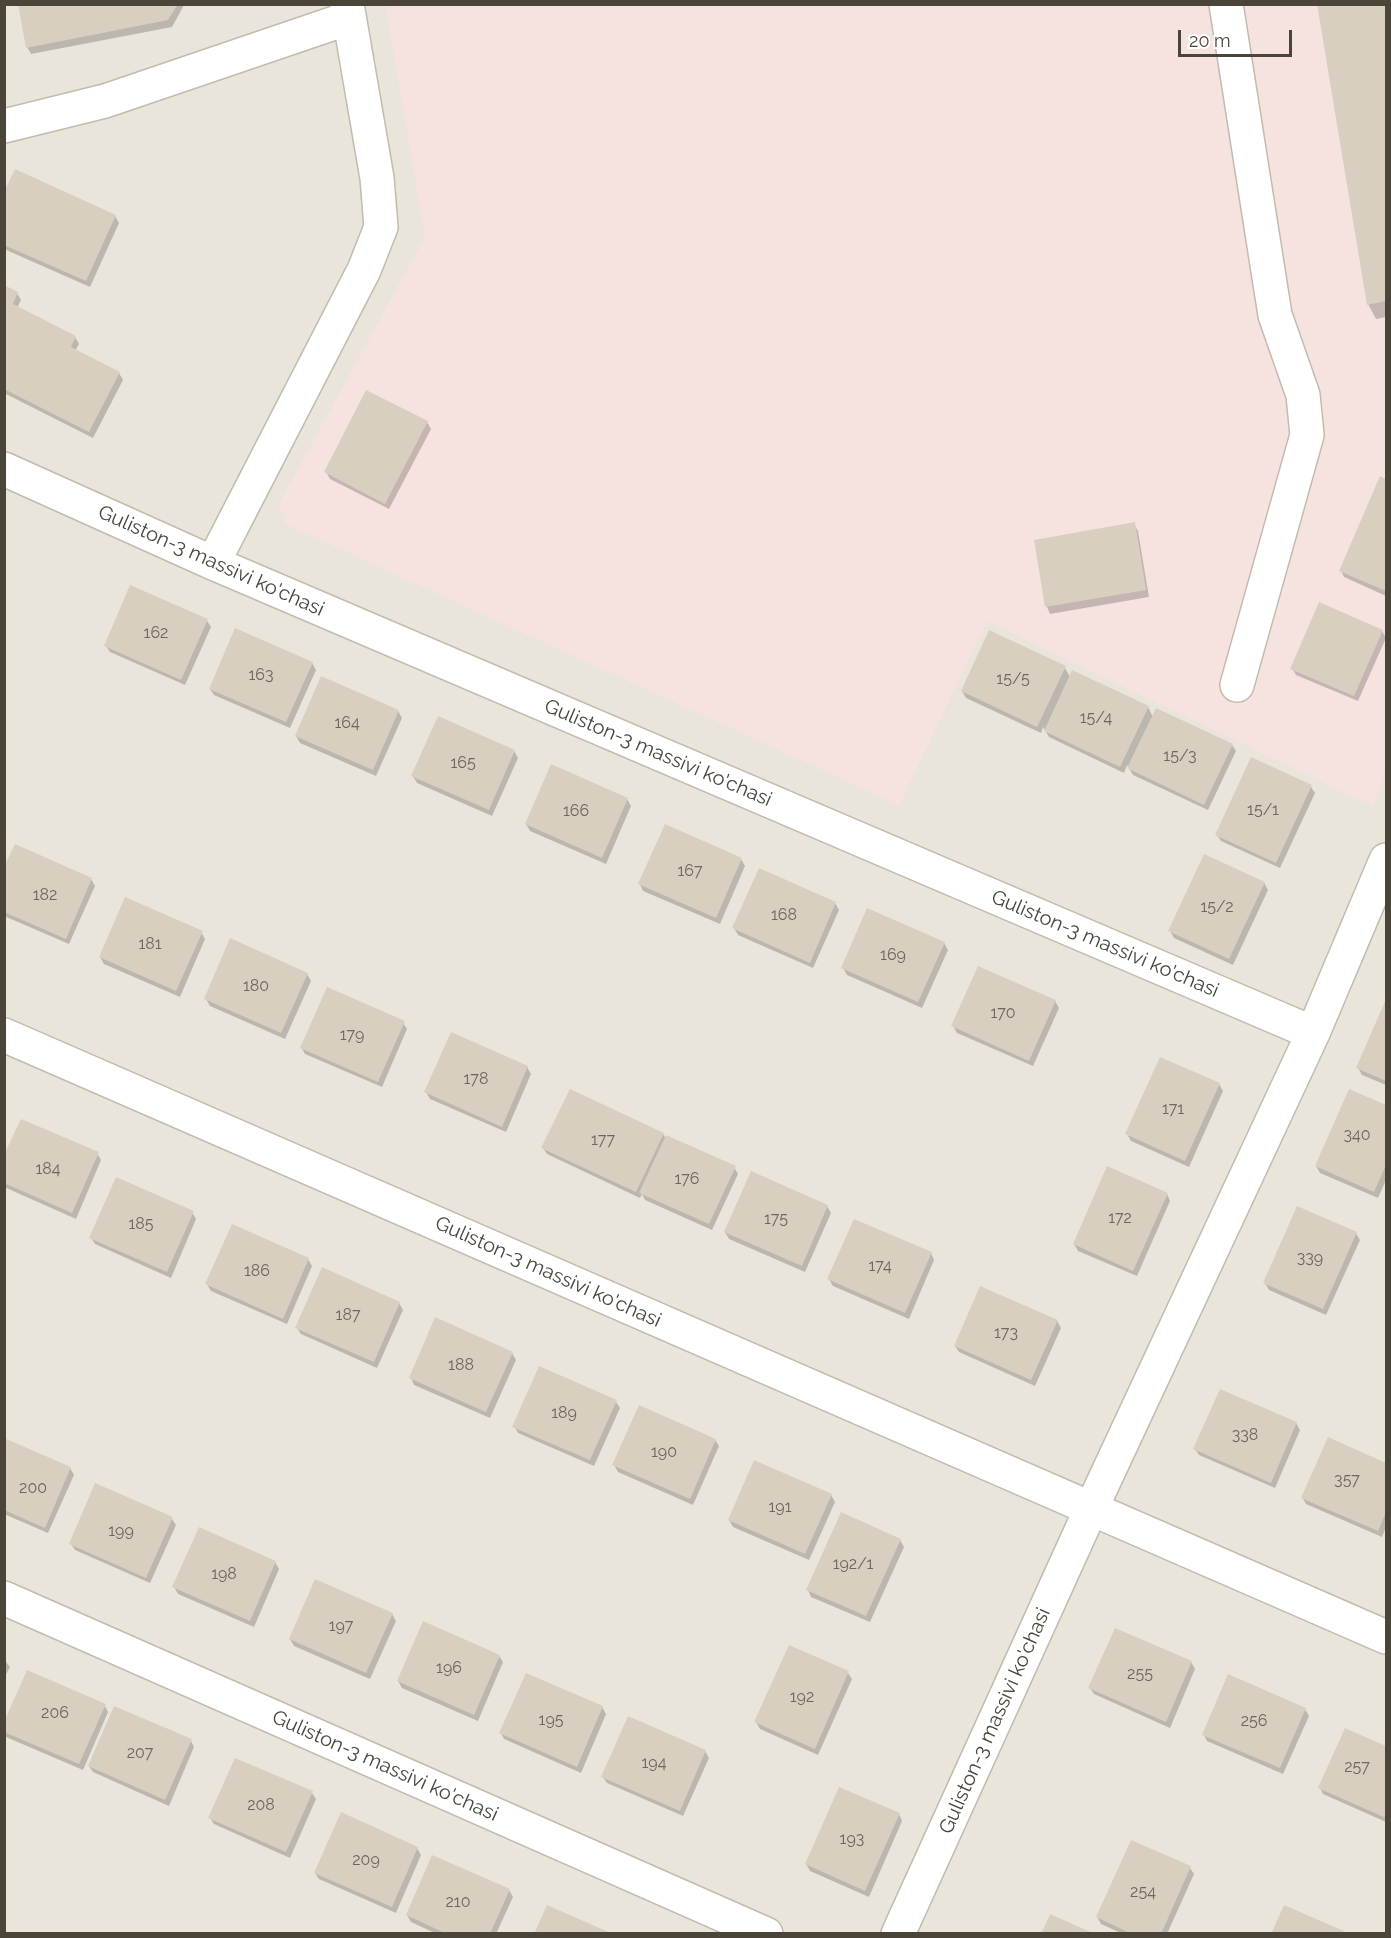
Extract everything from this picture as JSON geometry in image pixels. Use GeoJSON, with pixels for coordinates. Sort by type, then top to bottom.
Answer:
{"type":"FeatureCollection","features":[{"type":"Feature","properties":{"kind":"street"},"geometry":{"type":"LineString","coordinates":[[1226,4],[1275,315],[1303,395],[1307,435],[1237,685]]}},
{"type":"Feature","properties":{"kind":"street"},"geometry":{"type":"LineString","coordinates":[[4,126],[105,101],[348,11],[377,178],[381,227],[364,270],[213,563]]}},
{"type":"Feature","properties":{"kind":"street","name":"Guliston-3 massivi ko'chasi"},"geometry":{"type":"LineString","coordinates":[[4,469],[213,563],[1313,1033]]}},
{"type":"Feature","properties":{"kind":"street","name":"Guliston-3 massivi ko'chasi"},"geometry":{"type":"LineString","coordinates":[[898,1934],[1091,1509],[1313,1033],[1386,860]]}},
{"type":"Feature","properties":{"kind":"street","name":"Guliston-3 massivi ko'chasi"},"geometry":{"type":"LineString","coordinates":[[4,1035],[1386,1637]]}},
{"type":"Feature","properties":{"kind":"street","name":"Guliston-3 massivi ko'chasi"},"geometry":{"type":"LineString","coordinates":[[4,1598],[766,1934]]}},
{"type":"Feature","properties":{"kind":"shaded area"},"geometry":{"type":"Polygon","coordinates":[[[5,5],[1386,5],[1386,1933],[5,1933],[5,5]]]}},
{"type":"Feature","properties":{"kind":"shaded area"},"geometry":{"type":"Polygon","coordinates":[[[386,5],[1386,5],[1386,772],[1373,806],[987,621],[899,805],[286,524],[279,504],[425,237],[386,5]]]}},
{"type":"Feature","properties":{"kind":"building"},"geometry":{"type":"Polygon","coordinates":[[[18,4],[178,4],[168,20],[26,48],[18,4]]]}},
{"type":"Feature","properties":{"kind":"building"},"geometry":{"type":"Polygon","coordinates":[[[1317,4],[1386,4],[1386,301],[1367,305],[1317,4]]]}},
{"type":"Feature","properties":{"kind":"building"},"geometry":{"type":"Polygon","coordinates":[[[15,169],[116,215],[86,281],[4,245],[4,192],[15,169]]]}},
{"type":"Feature","properties":{"kind":"building"},"geometry":{"type":"Polygon","coordinates":[[[4,285],[18,292],[13,304],[76,336],[71,347],[120,372],[89,432],[4,389],[4,285]]]}},
{"type":"Feature","properties":{"kind":"building"},"geometry":{"type":"Polygon","coordinates":[[[366,390],[428,421],[385,504],[324,472],[366,390]]]}},
{"type":"Feature","properties":{"kind":"building"},"geometry":{"type":"Polygon","coordinates":[[[1380,476],[1386,479],[1386,591],[1339,571],[1380,476]]]}},
{"type":"Feature","properties":{"kind":"building"},"geometry":{"type":"Polygon","coordinates":[[[1135,522],[1146,590],[1045,607],[1034,540],[1135,522]]]}},
{"type":"Feature","properties":{"kind":"building"},"geometry":{"type":"Polygon","coordinates":[[[130,585],[208,619],[181,680],[104,646],[130,585]]]}},
{"type":"Feature","properties":{"kind":"building"},"geometry":{"type":"Polygon","coordinates":[[[1319,602],[1383,630],[1354,696],[1290,669],[1319,602]]]}},
{"type":"Feature","properties":{"kind":"building"},"geometry":{"type":"Polygon","coordinates":[[[235,628],[313,662],[286,722],[209,689],[235,628]]]}},
{"type":"Feature","properties":{"kind":"building"},"geometry":{"type":"Polygon","coordinates":[[[989,630],[1066,666],[1037,727],[961,691],[989,630]]]}},
{"type":"Feature","properties":{"kind":"building"},"geometry":{"type":"Polygon","coordinates":[[[1072,670],[1149,706],[1120,767],[1044,731],[1072,670]]]}},
{"type":"Feature","properties":{"kind":"building"},"geometry":{"type":"Polygon","coordinates":[[[321,676],[399,710],[373,770],[295,736],[321,676]]]}},
{"type":"Feature","properties":{"kind":"building"},"geometry":{"type":"Polygon","coordinates":[[[1156,708],[1233,744],[1204,805],[1127,768],[1156,708]]]}},
{"type":"Feature","properties":{"kind":"building"},"geometry":{"type":"Polygon","coordinates":[[[438,716],[515,750],[489,810],[411,776],[438,716]]]}},
{"type":"Feature","properties":{"kind":"building"},"geometry":{"type":"Polygon","coordinates":[[[1251,757],[1312,785],[1276,863],[1215,835],[1251,757]]]}},
{"type":"Feature","properties":{"kind":"building"},"geometry":{"type":"Polygon","coordinates":[[[551,764],[628,798],[602,858],[525,824],[551,764]]]}},
{"type":"Feature","properties":{"kind":"building"},"geometry":{"type":"Polygon","coordinates":[[[665,824],[742,858],[716,918],[638,884],[665,824]]]}},
{"type":"Feature","properties":{"kind":"building"},"geometry":{"type":"Polygon","coordinates":[[[15,844],[92,878],[66,939],[4,912],[4,867],[15,844]]]}},
{"type":"Feature","properties":{"kind":"building"},"geometry":{"type":"Polygon","coordinates":[[[1204,854],[1265,882],[1229,959],[1168,931],[1204,854]]]}},
{"type":"Feature","properties":{"kind":"building"},"geometry":{"type":"Polygon","coordinates":[[[759,868],[836,902],[810,963],[732,928],[759,868]]]}},
{"type":"Feature","properties":{"kind":"building"},"geometry":{"type":"Polygon","coordinates":[[[125,897],[203,931],[176,991],[99,957],[125,897]]]}},
{"type":"Feature","properties":{"kind":"building"},"geometry":{"type":"Polygon","coordinates":[[[867,908],[945,942],[918,1002],[841,968],[867,908]]]}},
{"type":"Feature","properties":{"kind":"building"},"geometry":{"type":"Polygon","coordinates":[[[230,938],[308,973],[281,1033],[204,999],[230,938]]]}},
{"type":"Feature","properties":{"kind":"building"},"geometry":{"type":"Polygon","coordinates":[[[978,966],[1056,1000],[1029,1061],[951,1026],[978,966]]]}},
{"type":"Feature","properties":{"kind":"building"},"geometry":{"type":"Polygon","coordinates":[[[327,987],[405,1021],[378,1082],[300,1048],[327,987]]]}},
{"type":"Feature","properties":{"kind":"building"},"geometry":{"type":"Polygon","coordinates":[[[1386,999],[1386,1081],[1356,1068],[1386,999]]]}},
{"type":"Feature","properties":{"kind":"building"},"geometry":{"type":"Polygon","coordinates":[[[451,1032],[528,1066],[502,1127],[424,1092],[451,1032]]]}},
{"type":"Feature","properties":{"kind":"building"},"geometry":{"type":"Polygon","coordinates":[[[1160,1057],[1220,1083],[1185,1161],[1125,1134],[1160,1057]]]}},
{"type":"Feature","properties":{"kind":"building"},"geometry":{"type":"Polygon","coordinates":[[[570,1089],[664,1133],[636,1192],[541,1148],[570,1089]]]}},
{"type":"Feature","properties":{"kind":"building"},"geometry":{"type":"Polygon","coordinates":[[[1349,1089],[1386,1105],[1386,1165],[1374,1192],[1315,1166],[1349,1089]]]}},
{"type":"Feature","properties":{"kind":"building"},"geometry":{"type":"Polygon","coordinates":[[[21,1119],[99,1152],[72,1213],[4,1183],[4,1155],[21,1119]]]}},
{"type":"Feature","properties":{"kind":"building"},"geometry":{"type":"Polygon","coordinates":[[[666,1135],[736,1166],[709,1224],[639,1193],[666,1135]]]}},
{"type":"Feature","properties":{"kind":"building"},"geometry":{"type":"Polygon","coordinates":[[[1107,1166],[1168,1193],[1133,1271],[1073,1244],[1107,1166]]]}},
{"type":"Feature","properties":{"kind":"building"},"geometry":{"type":"Polygon","coordinates":[[[751,1171],[828,1205],[802,1266],[724,1232],[751,1171]]]}},
{"type":"Feature","properties":{"kind":"building"},"geometry":{"type":"Polygon","coordinates":[[[116,1177],[194,1211],[167,1272],[89,1238],[116,1177]]]}},
{"type":"Feature","properties":{"kind":"building"},"geometry":{"type":"Polygon","coordinates":[[[1297,1206],[1357,1232],[1323,1309],[1263,1283],[1297,1206]]]}},
{"type":"Feature","properties":{"kind":"building"},"geometry":{"type":"Polygon","coordinates":[[[854,1219],[932,1252],[905,1313],[827,1279],[854,1219]]]}},
{"type":"Feature","properties":{"kind":"building"},"geometry":{"type":"Polygon","coordinates":[[[232,1224],[309,1258],[283,1319],[205,1284],[232,1224]]]}},
{"type":"Feature","properties":{"kind":"building"},"geometry":{"type":"Polygon","coordinates":[[[322,1267],[400,1302],[374,1362],[295,1328],[322,1267]]]}},
{"type":"Feature","properties":{"kind":"building"},"geometry":{"type":"Polygon","coordinates":[[[980,1286],[1058,1320],[1031,1380],[954,1346],[980,1286]]]}},
{"type":"Feature","properties":{"kind":"building"},"geometry":{"type":"Polygon","coordinates":[[[435,1317],[513,1352],[486,1412],[409,1378],[435,1317]]]}},
{"type":"Feature","properties":{"kind":"building"},"geometry":{"type":"Polygon","coordinates":[[[539,1366],[617,1400],[590,1460],[512,1427],[539,1366]]]}},
{"type":"Feature","properties":{"kind":"building"},"geometry":{"type":"Polygon","coordinates":[[[1220,1389],[1297,1422],[1271,1483],[1193,1449],[1220,1389]]]}},
{"type":"Feature","properties":{"kind":"building"},"geometry":{"type":"Polygon","coordinates":[[[639,1405],[716,1439],[690,1499],[612,1465],[639,1405]]]}},
{"type":"Feature","properties":{"kind":"building"},"geometry":{"type":"Polygon","coordinates":[[[1328,1437],[1386,1463],[1386,1512],[1378,1531],[1301,1498],[1328,1437]]]}},
{"type":"Feature","properties":{"kind":"building"},"geometry":{"type":"Polygon","coordinates":[[[4,1438],[71,1467],[45,1528],[4,1510],[4,1438]]]}},
{"type":"Feature","properties":{"kind":"building"},"geometry":{"type":"Polygon","coordinates":[[[754,1460],[832,1494],[805,1554],[728,1520],[754,1460]]]}},
{"type":"Feature","properties":{"kind":"building"},"geometry":{"type":"Polygon","coordinates":[[[95,1483],[173,1517],[146,1578],[69,1544],[95,1483]]]}},
{"type":"Feature","properties":{"kind":"building"},"geometry":{"type":"Polygon","coordinates":[[[841,1512],[901,1539],[866,1616],[806,1590],[841,1512]]]}},
{"type":"Feature","properties":{"kind":"building"},"geometry":{"type":"Polygon","coordinates":[[[199,1527],[276,1561],[250,1621],[172,1587],[199,1527]]]}},
{"type":"Feature","properties":{"kind":"building"},"geometry":{"type":"Polygon","coordinates":[[[315,1579],[393,1613],[366,1673],[289,1639],[315,1579]]]}},
{"type":"Feature","properties":{"kind":"building"},"geometry":{"type":"Polygon","coordinates":[[[423,1621],[500,1655],[474,1715],[397,1681],[423,1621]]]}},
{"type":"Feature","properties":{"kind":"building"},"geometry":{"type":"Polygon","coordinates":[[[1115,1628],[1192,1661],[1166,1722],[1088,1688],[1115,1628]]]}},
{"type":"Feature","properties":{"kind":"building"},"geometry":{"type":"Polygon","coordinates":[[[789,1645],[849,1671],[815,1749],[754,1722],[789,1645]]]}},
{"type":"Feature","properties":{"kind":"building"},"geometry":{"type":"Polygon","coordinates":[[[27,1670],[106,1704],[79,1764],[4,1732],[4,1722],[27,1670]]]}},
{"type":"Feature","properties":{"kind":"building"},"geometry":{"type":"Polygon","coordinates":[[[526,1673],[603,1706],[577,1767],[499,1733],[526,1673]]]}},
{"type":"Feature","properties":{"kind":"building"},"geometry":{"type":"Polygon","coordinates":[[[1228,1674],[1306,1708],[1280,1768],[1202,1735],[1228,1674]]]}},
{"type":"Feature","properties":{"kind":"building"},"geometry":{"type":"Polygon","coordinates":[[[114,1706],[192,1739],[165,1800],[88,1766],[114,1706]]]}},
{"type":"Feature","properties":{"kind":"building"},"geometry":{"type":"Polygon","coordinates":[[[628,1716],[706,1750],[680,1811],[601,1777],[628,1716]]]}},
{"type":"Feature","properties":{"kind":"building"},"geometry":{"type":"Polygon","coordinates":[[[1345,1728],[1386,1746],[1386,1818],[1318,1788],[1345,1728]]]}},
{"type":"Feature","properties":{"kind":"building"},"geometry":{"type":"Polygon","coordinates":[[[235,1758],[313,1791],[286,1852],[208,1818],[235,1758]]]}},
{"type":"Feature","properties":{"kind":"building"},"geometry":{"type":"Polygon","coordinates":[[[839,1787],[900,1813],[865,1891],[805,1864],[839,1787]]]}},
{"type":"Feature","properties":{"kind":"building"},"geometry":{"type":"Polygon","coordinates":[[[341,1812],[418,1847],[392,1907],[314,1873],[341,1812]]]}},
{"type":"Feature","properties":{"kind":"building"},"geometry":{"type":"Polygon","coordinates":[[[1131,1840],[1191,1866],[1161,1934],[1132,1934],[1096,1917],[1131,1840]]]}},
{"type":"Feature","properties":{"kind":"building"},"geometry":{"type":"Polygon","coordinates":[[[432,1855],[510,1889],[490,1934],[447,1934],[406,1915],[432,1855]]]}},
{"type":"Feature","properties":{"kind":"building"},"geometry":{"type":"Polygon","coordinates":[[[547,1905],[613,1934],[534,1934],[547,1905]]]}},
{"type":"Feature","properties":{"kind":"building"},"geometry":{"type":"Polygon","coordinates":[[[1284,1905],[1344,1931],[1343,1934],[1271,1934],[1284,1905]]]}},
{"type":"Feature","properties":{"kind":"building"},"geometry":{"type":"Polygon","coordinates":[[[1050,1914],[1095,1934],[1041,1934],[1050,1914]]]}}]}
